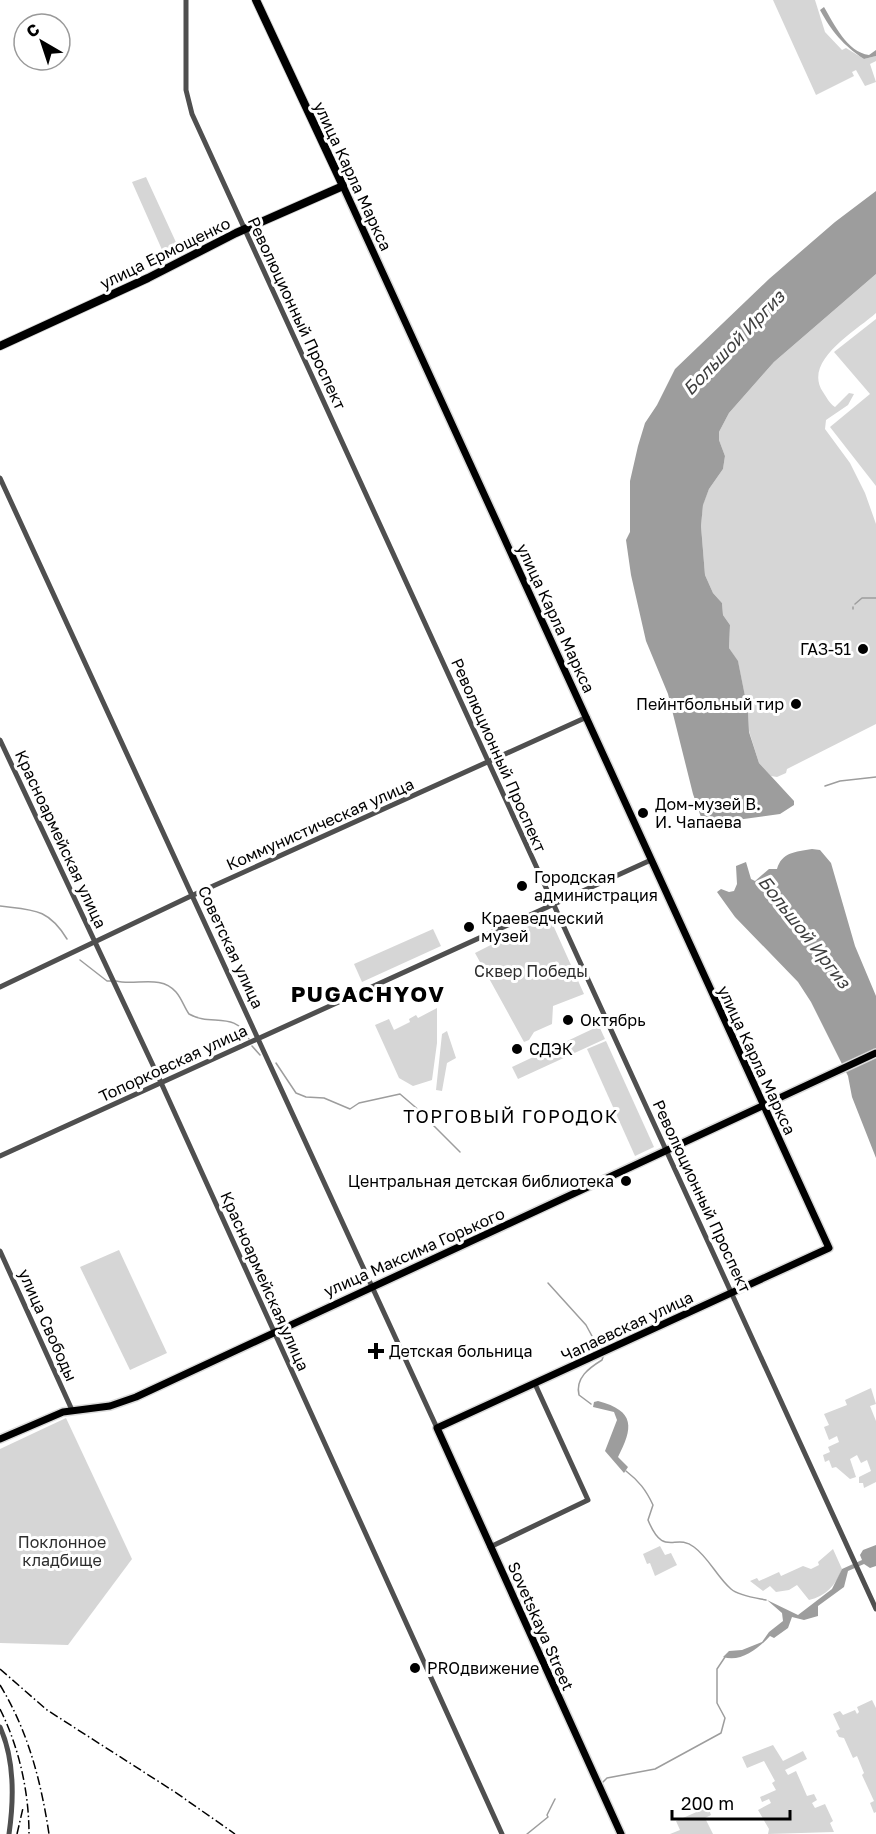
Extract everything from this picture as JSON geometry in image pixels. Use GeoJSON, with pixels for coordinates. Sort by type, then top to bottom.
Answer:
{"type":"FeatureCollection","features":[{"type":"Feature","properties":{"kind":"highway","name":"улица Карла Маркса"},"geometry":{"type":"LineString","coordinates":[[256,0],[343,186]]}},
{"type":"Feature","properties":{"kind":"highway","name":"улица Ермощенко"},"geometry":{"type":"LineString","coordinates":[[0,346],[244,230],[343,186]]}},
{"type":"Feature","properties":{"kind":"main road","name":"улица Карла Маркса"},"geometry":{"type":"LineString","coordinates":[[343,186],[829,1248]]}},
{"type":"Feature","properties":{"kind":"main road","name":"улица Максима Горького"},"geometry":{"type":"LineString","coordinates":[[0,1439],[72,1410],[111,1406],[135,1397],[764,1107],[876,1053]]}},
{"type":"Feature","properties":{"kind":"main road","name":"Чапаевская улица"},"geometry":{"type":"LineString","coordinates":[[437,1428],[829,1248]]}},
{"type":"Feature","properties":{"kind":"main road","name":"Sovetskaya Street"},"geometry":{"type":"LineString","coordinates":[[437,1428],[621,1834]]}},
{"type":"Feature","properties":{"kind":"street","name":"Революционный Проспект"},"geometry":{"type":"LineString","coordinates":[[186,0],[186,90],[189,106],[552,905],[876,1609]]}},
{"type":"Feature","properties":{"kind":"street","name":"Советская улица"},"geometry":{"type":"LineString","coordinates":[[0,478],[437,1428]]}},
{"type":"Feature","properties":{"kind":"street","name":"Коммунистическая улица"},"geometry":{"type":"LineString","coordinates":[[0,987],[191,896],[587,717]]}},
{"type":"Feature","properties":{"kind":"street","name":"Красноармейская улица"},"geometry":{"type":"LineString","coordinates":[[0,740],[161,1084],[502,1834]]}},
{"type":"Feature","properties":{"kind":"street","name":"Топорковская улица"},"geometry":{"type":"LineString","coordinates":[[0,1156],[258,1038],[474,943],[651,860]]}},
{"type":"Feature","properties":{"kind":"street","name":"улица Свободы"},"geometry":{"type":"LineString","coordinates":[[0,1251],[72,1410]]}},
{"type":"Feature","properties":{"kind":"street"},"geometry":{"type":"LineString","coordinates":[[490,1547],[588,1500],[535,1384]]}},
{"type":"Feature","properties":{"kind":"street"},"geometry":{"type":"LineString","coordinates":[[0,1727],[5,1738],[12,1773],[9,1834]]}},
{"type":"Feature","properties":{"kind":"green space"},"geometry":{"type":"Polygon","coordinates":[[[773,0],[815,0],[825,32],[842,50],[846,48],[864,59],[876,56],[876,61],[870,64],[876,82],[865,86],[856,70],[852,72],[854,76],[816,95],[773,0]]]}},
{"type":"Feature","properties":{"kind":"green space"},"geometry":{"type":"Polygon","coordinates":[[[146,177],[180,251],[173,255],[169,249],[163,252],[132,182],[146,177]]]}},
{"type":"Feature","properties":{"kind":"green space"},"geometry":{"type":"Polygon","coordinates":[[[876,274],[876,313],[825,358],[818,380],[823,392],[835,407],[849,393],[854,394],[848,405],[826,420],[825,429],[850,463],[865,493],[876,524],[876,724],[787,769],[786,773],[777,777],[771,776],[759,763],[749,731],[748,711],[738,662],[729,648],[730,625],[723,615],[722,603],[713,593],[705,575],[701,526],[703,504],[709,489],[723,469],[725,456],[719,440],[719,432],[729,413],[774,362],[876,274]]]}},
{"type":"Feature","properties":{"kind":"green space"},"geometry":{"type":"Polygon","coordinates":[[[876,319],[876,486],[830,427],[870,394],[834,352],[876,319]]]}},
{"type":"Feature","properties":{"kind":"green space","name":"Сквер Победы"},"geometry":{"type":"Polygon","coordinates":[[[540,920],[553,925],[584,994],[553,1006],[552,1024],[534,1032],[529,1040],[524,1042],[475,953],[540,920]]]}},
{"type":"Feature","properties":{"kind":"green space"},"geometry":{"type":"Polygon","coordinates":[[[433,929],[441,946],[362,982],[354,964],[433,929]]]}},
{"type":"Feature","properties":{"kind":"green space"},"geometry":{"type":"Polygon","coordinates":[[[437,1008],[437,1043],[432,1080],[413,1086],[399,1078],[375,1025],[389,1019],[394,1030],[410,1022],[409,1019],[416,1015],[418,1018],[437,1008]]]}},
{"type":"Feature","properties":{"kind":"green space"},"geometry":{"type":"Polygon","coordinates":[[[599,1026],[605,1039],[518,1079],[512,1067],[599,1026]]]}},
{"type":"Feature","properties":{"kind":"green space"},"geometry":{"type":"Polygon","coordinates":[[[447,1031],[456,1058],[447,1063],[442,1091],[436,1090],[442,1034],[447,1031]]]}},
{"type":"Feature","properties":{"kind":"green space"},"geometry":{"type":"Polygon","coordinates":[[[606,1041],[654,1147],[635,1156],[587,1049],[606,1041]]]}},
{"type":"Feature","properties":{"kind":"green space"},"geometry":{"type":"Polygon","coordinates":[[[119,1250],[167,1353],[130,1370],[80,1267],[119,1250]]]}},
{"type":"Feature","properties":{"kind":"green space"},"geometry":{"type":"Polygon","coordinates":[[[871,1388],[876,1404],[870,1406],[876,1421],[876,1482],[864,1488],[863,1483],[859,1483],[859,1477],[871,1471],[867,1460],[861,1463],[857,1455],[850,1459],[856,1477],[850,1479],[836,1467],[832,1468],[829,1460],[825,1462],[823,1455],[830,1452],[828,1447],[839,1442],[837,1436],[829,1440],[824,1427],[829,1425],[824,1414],[847,1405],[845,1400],[871,1388]]]}},
{"type":"Feature","properties":{"kind":"green space","name":"Поклонное кладбище"},"geometry":{"type":"Polygon","coordinates":[[[66,1418],[132,1559],[68,1645],[0,1643],[0,1449],[66,1418]]]}},
{"type":"Feature","properties":{"kind":"green space"},"geometry":{"type":"Polygon","coordinates":[[[660,1546],[665,1555],[671,1553],[677,1565],[655,1576],[650,1563],[647,1564],[643,1554],[660,1546]]]}},
{"type":"Feature","properties":{"kind":"green space"},"geometry":{"type":"Polygon","coordinates":[[[833,1549],[842,1569],[830,1589],[815,1598],[809,1600],[797,1585],[789,1590],[776,1592],[770,1586],[763,1591],[750,1581],[757,1578],[759,1581],[779,1572],[781,1576],[803,1566],[811,1569],[819,1565],[818,1562],[833,1549]]]}},
{"type":"Feature","properties":{"kind":"green space"},"geometry":{"type":"Polygon","coordinates":[[[872,1700],[876,1708],[876,1812],[874,1813],[870,1803],[874,1801],[862,1775],[864,1773],[857,1756],[853,1758],[844,1738],[839,1737],[836,1731],[840,1729],[833,1714],[840,1711],[843,1715],[855,1710],[857,1714],[859,1712],[857,1707],[872,1700]]]}},
{"type":"Feature","properties":{"kind":"green space"},"geometry":{"type":"Polygon","coordinates":[[[773,1745],[783,1761],[803,1751],[807,1759],[785,1770],[788,1775],[796,1771],[807,1796],[814,1794],[817,1800],[812,1803],[815,1808],[825,1804],[833,1821],[830,1823],[834,1832],[768,1834],[769,1829],[758,1810],[771,1803],[769,1799],[762,1802],[760,1797],[776,1790],[772,1783],[775,1781],[764,1761],[747,1768],[742,1757],[773,1745]]]}},
{"type":"Feature","properties":{"kind":"green space"},"geometry":{"type":"Polygon","coordinates":[[[708,1807],[711,1815],[705,1818],[713,1834],[670,1834],[680,1830],[676,1821],[708,1807]]]}},
{"type":"Feature","properties":{"kind":"water"},"geometry":{"type":"Polygon","coordinates":[[[824,7],[837,29],[854,49],[869,55],[876,50],[876,56],[864,59],[850,49],[829,25],[820,10],[824,7]]]}},
{"type":"Feature","properties":{"kind":"water","name":"Большой Иргиз"},"geometry":{"type":"Polygon","coordinates":[[[876,191],[876,274],[774,362],[729,413],[719,432],[719,440],[725,456],[723,469],[709,489],[703,505],[701,526],[705,575],[713,593],[722,603],[723,615],[730,625],[729,648],[738,661],[748,711],[749,732],[759,763],[794,801],[794,805],[780,814],[707,824],[702,820],[693,794],[668,694],[646,641],[631,575],[626,540],[630,532],[630,481],[638,446],[645,423],[675,369],[769,279],[835,222],[876,191]]]}},
{"type":"Feature","properties":{"kind":"water","name":"Большой Иргиз"},"geometry":{"type":"Polygon","coordinates":[[[812,849],[820,850],[831,863],[855,946],[876,996],[876,1158],[852,1097],[848,1076],[811,1002],[798,982],[735,917],[717,892],[721,889],[734,891],[737,884],[736,866],[746,862],[751,879],[755,881],[769,869],[777,869],[786,856],[812,849]]]}},
{"type":"Feature","properties":{"kind":"water"},"geometry":{"type":"Polygon","coordinates":[[[598,1401],[619,1410],[628,1422],[627,1437],[618,1457],[628,1467],[624,1473],[605,1451],[617,1420],[614,1412],[593,1407],[594,1402],[598,1401]]]}},
{"type":"Feature","properties":{"kind":"water"},"geometry":{"type":"Polygon","coordinates":[[[876,1545],[876,1566],[870,1568],[864,1564],[848,1571],[844,1587],[818,1606],[818,1616],[804,1620],[792,1617],[788,1628],[774,1638],[770,1636],[749,1653],[736,1658],[723,1657],[729,1651],[742,1650],[762,1642],[769,1632],[783,1621],[782,1613],[767,1600],[798,1615],[832,1589],[842,1569],[862,1560],[860,1555],[863,1550],[876,1545]]]}},
{"type":"Feature","properties":{"kind":"waterway"},"geometry":{"type":"LineString","coordinates":[[855,604],[862,598],[876,598]]}},
{"type":"Feature","properties":{"kind":"waterway"},"geometry":{"type":"LineString","coordinates":[[825,786],[840,781],[876,777]]}},
{"type":"Feature","properties":{"kind":"waterway"},"geometry":{"type":"LineString","coordinates":[[0,906],[39,912],[53,921],[67,939]]}},
{"type":"Feature","properties":{"kind":"waterway"},"geometry":{"type":"LineString","coordinates":[[80,960],[107,981],[111,981]]}},
{"type":"Feature","properties":{"kind":"waterway"},"geometry":{"type":"LineString","coordinates":[[116,981],[163,983],[176,992],[189,1014],[197,1018],[230,1022],[243,1030],[249,1039]]}},
{"type":"Feature","properties":{"kind":"waterway"},"geometry":{"type":"LineString","coordinates":[[252,1046],[260,1055]]}},
{"type":"Feature","properties":{"kind":"waterway"},"geometry":{"type":"LineString","coordinates":[[276,1063],[296,1093],[306,1097],[324,1098],[350,1109],[359,1103],[400,1094],[421,1112]]}},
{"type":"Feature","properties":{"kind":"waterway"},"geometry":{"type":"LineString","coordinates":[[426,1118],[460,1152]]}},
{"type":"Feature","properties":{"kind":"waterway"},"geometry":{"type":"LineString","coordinates":[[548,1283],[586,1325],[599,1349]]}},
{"type":"Feature","properties":{"kind":"waterway"},"geometry":{"type":"LineString","coordinates":[[591,1404],[579,1395],[579,1383],[584,1374],[603,1357]]}},
{"type":"Feature","properties":{"kind":"waterway"},"geometry":{"type":"LineString","coordinates":[[626,1471],[645,1490],[653,1505],[648,1520],[659,1539],[665,1542],[687,1543],[704,1557],[731,1589],[743,1595],[766,1600]]}},
{"type":"Feature","properties":{"kind":"waterway"},"geometry":{"type":"LineString","coordinates":[[602,1783],[607,1778],[655,1769],[721,1733],[725,1718],[717,1703],[717,1669],[725,1657]]}},
{"type":"Feature","properties":{"kind":"waterway"},"geometry":{"type":"LineString","coordinates":[[527,1834],[548,1817],[555,1799]]}},
{"type":"Feature","properties":{"kind":"railway"},"geometry":{"type":"LineString","coordinates":[[0,1669],[47,1710],[175,1792],[235,1834]]}},
{"type":"Feature","properties":{"kind":"railway"},"geometry":{"type":"LineString","coordinates":[[0,1685],[26,1738],[42,1795],[49,1834]]}},
{"type":"Feature","properties":{"kind":"railway"},"geometry":{"type":"LineString","coordinates":[[0,1709],[13,1739],[22,1770],[29,1834]]}},
{"type":"Feature","properties":{"kind":"railway"},"geometry":{"type":"LineString","coordinates":[[17,1834],[23,1808]]}},
{"type":"Feature","properties":{"kind":"place","name":"ГАЗ-51"},"geometry":{"type":"Point","coordinates":[863,649]}},
{"type":"Feature","properties":{"kind":"place","name":"Пейнтбольный тир"},"geometry":{"type":"Point","coordinates":[796,704]}},
{"type":"Feature","properties":{"kind":"place","name":"Дом-музей В. И. Чапаева"},"geometry":{"type":"Point","coordinates":[643,813]}},
{"type":"Feature","properties":{"kind":"place","name":"Городская администрация"},"geometry":{"type":"Point","coordinates":[522,886]}},
{"type":"Feature","properties":{"kind":"place","name":"Краеведческий музей"},"geometry":{"type":"Point","coordinates":[469,927]}},
{"type":"Feature","properties":{"kind":"place","name":"Октябрь"},"geometry":{"type":"Point","coordinates":[568,1020]}},
{"type":"Feature","properties":{"kind":"place","name":"СДЭК"},"geometry":{"type":"Point","coordinates":[517,1049]}},
{"type":"Feature","properties":{"kind":"place","name":"Центральная детская библиотека"},"geometry":{"type":"Point","coordinates":[626,1181]}},
{"type":"Feature","properties":{"kind":"place","name":"Детская больница"},"geometry":{"type":"Point","coordinates":[376,1351]}},
{"type":"Feature","properties":{"kind":"place","name":"PROдвижение"},"geometry":{"type":"Point","coordinates":[415,1668]}},
{"type":"Feature","properties":{"kind":"district","name":"PUGACHYOV"},"geometry":{"type":"Point","coordinates":[368,994]}},
{"type":"Feature","properties":{"kind":"district","name":"ТОРГОВЫЙ ГОРОДОК"},"geometry":{"type":"Point","coordinates":[511,1117]}}]}
